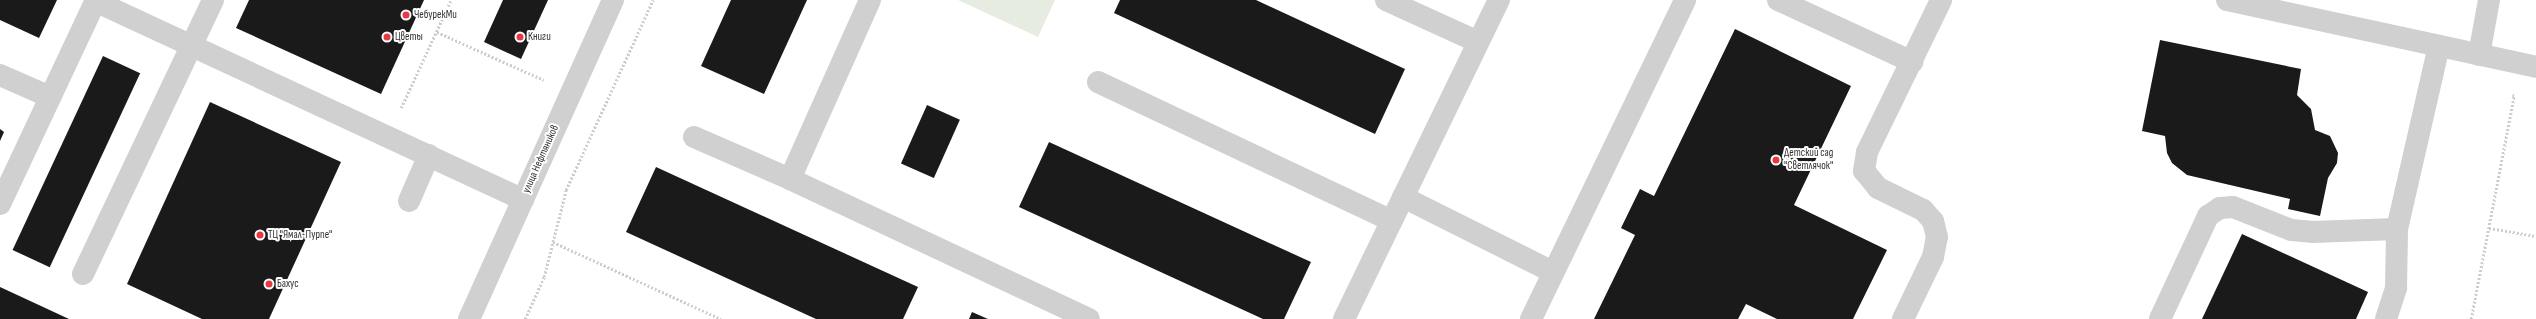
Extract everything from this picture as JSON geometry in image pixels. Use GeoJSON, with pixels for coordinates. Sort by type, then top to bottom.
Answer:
{"type":"FeatureCollection","features":[{"type":"Feature","properties":{"kind":"street"},"geometry":{"type":"LineString","coordinates":[[83,274],[213,0]]}},
{"type":"Feature","properties":{"kind":"street","name":"улица Нефтяников"},"geometry":{"type":"LineString","coordinates":[[469,319],[614,0]]}},
{"type":"Feature","properties":{"kind":"street"},"geometry":{"type":"LineString","coordinates":[[790,179],[870,0]]}},
{"type":"Feature","properties":{"kind":"street"},"geometry":{"type":"LineString","coordinates":[[1386,0],[1478,42]]}},
{"type":"Feature","properties":{"kind":"street"},"geometry":{"type":"LineString","coordinates":[[1344,319],[1499,0]]}},
{"type":"Feature","properties":{"kind":"street"},"geometry":{"type":"LineString","coordinates":[[1531,319],[1685,0]]}},
{"type":"Feature","properties":{"kind":"street"},"geometry":{"type":"LineString","coordinates":[[1778,0],[1912,62]]}},
{"type":"Feature","properties":{"kind":"street"},"geometry":{"type":"LineString","coordinates":[[1903,319],[1933,257],[1937,237],[1934,221],[1923,210],[1878,188],[1864,171],[1867,152],[1942,0]]}},
{"type":"Feature","properties":{"kind":"street"},"geometry":{"type":"LineString","coordinates":[[2227,0],[2272,5],[2439,46],[2536,67]]}},
{"type":"Feature","properties":{"kind":"street"},"geometry":{"type":"LineString","coordinates":[[2479,55],[2489,0]]}},
{"type":"Feature","properties":{"kind":"street"},"geometry":{"type":"LineString","coordinates":[[0,204],[95,1],[523,200]]}},
{"type":"Feature","properties":{"kind":"street"},"geometry":{"type":"LineString","coordinates":[[2386,319],[2396,288],[2397,229],[2439,46]]}},
{"type":"Feature","properties":{"kind":"street"},"geometry":{"type":"LineString","coordinates":[[0,75],[50,97]]}},
{"type":"Feature","properties":{"kind":"street"},"geometry":{"type":"LineString","coordinates":[[1098,82],[1392,221]]}},
{"type":"Feature","properties":{"kind":"street"},"geometry":{"type":"LineString","coordinates":[[694,137],[790,179],[1089,319]]}},
{"type":"Feature","properties":{"kind":"street"},"geometry":{"type":"LineString","coordinates":[[409,201],[429,155]]}},
{"type":"Feature","properties":{"kind":"street"},"geometry":{"type":"LineString","coordinates":[[1403,197],[1553,272]]}},
{"type":"Feature","properties":{"kind":"street"},"geometry":{"type":"LineString","coordinates":[[2160,319],[2208,216],[2220,208],[2233,207],[2291,230],[2312,232],[2397,229]]}},
{"type":"Feature","properties":{"kind":"path"},"geometry":{"type":"LineString","coordinates":[[388,136],[451,0]]}},
{"type":"Feature","properties":{"kind":"path"},"geometry":{"type":"LineString","coordinates":[[525,319],[544,277],[566,190],[654,0]]}},
{"type":"Feature","properties":{"kind":"path"},"geometry":{"type":"LineString","coordinates":[[437,32],[547,81]]}},
{"type":"Feature","properties":{"kind":"path"},"geometry":{"type":"LineString","coordinates":[[2471,319],[2514,96],[2509,92]]}},
{"type":"Feature","properties":{"kind":"path"},"geometry":{"type":"LineString","coordinates":[[2489,228],[2536,236]]}},
{"type":"Feature","properties":{"kind":"path"},"geometry":{"type":"LineString","coordinates":[[553,242],[721,319]]}},
{"type":"Feature","properties":{"kind":"shaded area"},"geometry":{"type":"Polygon","coordinates":[[[958,0],[1055,0],[1038,37],[958,0]]]}},
{"type":"Feature","properties":{"kind":"building"},"geometry":{"type":"Polygon","coordinates":[[[0,0],[57,0],[39,38],[0,20],[0,0]]]}},
{"type":"Feature","properties":{"kind":"building"},"geometry":{"type":"Polygon","coordinates":[[[249,0],[424,0],[381,94],[236,28],[249,0]]]}},
{"type":"Feature","properties":{"kind":"building"},"geometry":{"type":"Polygon","coordinates":[[[503,0],[548,0],[521,59],[484,42],[503,0]]]}},
{"type":"Feature","properties":{"kind":"building"},"geometry":{"type":"Polygon","coordinates":[[[731,0],[807,0],[764,94],[701,66],[731,0]]]}},
{"type":"Feature","properties":{"kind":"building"},"geometry":{"type":"Polygon","coordinates":[[[1120,0],[1256,0],[1405,69],[1375,134],[1114,13],[1120,0]]]}},
{"type":"Feature","properties":{"kind":"building"},"geometry":{"type":"Polygon","coordinates":[[[1735,29],[1851,86],[1794,205],[1887,250],[1853,319],[1777,319],[1746,304],[1738,319],[1594,319],[1635,235],[1621,228],[1640,189],[1654,196],[1735,29]]]}},
{"type":"Feature","properties":{"kind":"building"},"geometry":{"type":"Polygon","coordinates":[[[2160,40],[2301,69],[2297,95],[2311,109],[2315,130],[2330,136],[2338,153],[2337,163],[2328,178],[2320,216],[2288,209],[2290,199],[2187,175],[2172,163],[2167,153],[2165,136],[2142,131],[2160,40]]]}},
{"type":"Feature","properties":{"kind":"building"},"geometry":{"type":"Polygon","coordinates":[[[103,56],[140,73],[50,267],[13,250],[103,56]]]}},
{"type":"Feature","properties":{"kind":"building"},"geometry":{"type":"Polygon","coordinates":[[[210,102],[341,162],[269,319],[202,319],[127,284],[210,102]]]}},
{"type":"Feature","properties":{"kind":"building"},"geometry":{"type":"Polygon","coordinates":[[[927,105],[960,120],[934,178],[901,163],[927,105]]]}},
{"type":"Feature","properties":{"kind":"building"},"geometry":{"type":"Polygon","coordinates":[[[0,129],[4,132],[0,141],[0,129]]]}},
{"type":"Feature","properties":{"kind":"building"},"geometry":{"type":"Polygon","coordinates":[[[1049,142],[1311,262],[1284,319],[1263,319],[1019,207],[1049,142]]]}},
{"type":"Feature","properties":{"kind":"building"},"geometry":{"type":"Polygon","coordinates":[[[656,167],[918,287],[903,319],[816,319],[626,232],[656,167]]]}},
{"type":"Feature","properties":{"kind":"building"},"geometry":{"type":"Polygon","coordinates":[[[2242,234],[2368,292],[2356,319],[2202,319],[2242,234]]]}},
{"type":"Feature","properties":{"kind":"building"},"geometry":{"type":"Polygon","coordinates":[[[0,287],[69,319],[0,319],[0,287]]]}},
{"type":"Feature","properties":{"kind":"building"},"geometry":{"type":"Polygon","coordinates":[[[972,312],[988,319],[969,319],[972,312]]]}},
{"type":"Feature","properties":{"kind":"place","name":"ЧебурекМи"},"geometry":{"type":"Point","coordinates":[406,15]}},
{"type":"Feature","properties":{"kind":"place","name":"Цветы"},"geometry":{"type":"Point","coordinates":[387,37]}},
{"type":"Feature","properties":{"kind":"place","name":"Книги"},"geometry":{"type":"Point","coordinates":[520,37]}},
{"type":"Feature","properties":{"kind":"place","name":"Детский сад \"Светлячок\""},"geometry":{"type":"Point","coordinates":[1776,160]}},
{"type":"Feature","properties":{"kind":"place","name":"ТЦ \"Ямал-Пурпе\""},"geometry":{"type":"Point","coordinates":[260,235]}},
{"type":"Feature","properties":{"kind":"place","name":"Бахус"},"geometry":{"type":"Point","coordinates":[269,284]}}]}
